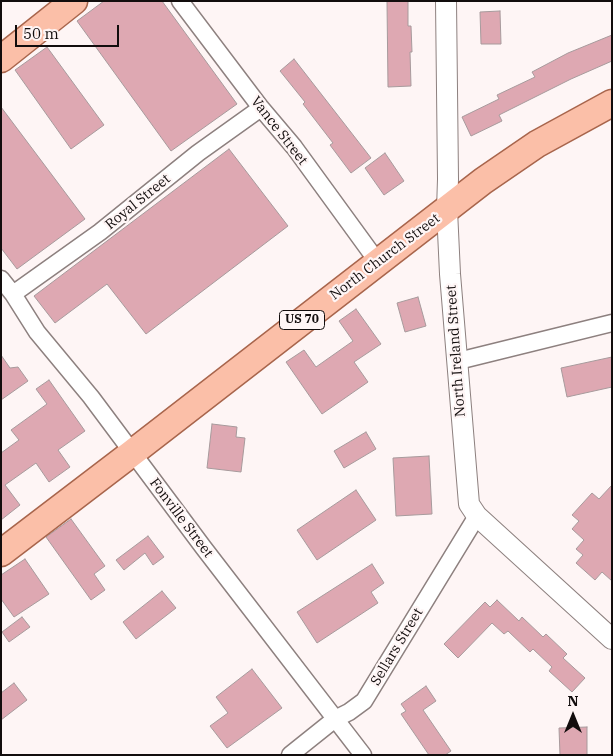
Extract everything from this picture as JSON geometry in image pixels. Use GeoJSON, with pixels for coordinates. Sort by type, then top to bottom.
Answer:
{"type":"FeatureCollection","features":[{"type":"Feature","properties":{"kind":"main road"},"geometry":{"type":"LineString","coordinates":[[1,59],[74,1]]}},
{"type":"Feature","properties":{"kind":"main road","name":"North Church Street"},"geometry":{"type":"LineString","coordinates":[[1,553],[483,181],[536,144],[612,103]]}},
{"type":"Feature","properties":{"kind":"street","name":"Vance Street"},"geometry":{"type":"LineString","coordinates":[[180,1],[261,108],[294,147],[377,261]]}},
{"type":"Feature","properties":{"kind":"street","name":"North Ireland Street"},"geometry":{"type":"LineString","coordinates":[[446,1],[447,210],[450,274],[469,504],[477,516],[612,639]]}},
{"type":"Feature","properties":{"kind":"street","name":"Royal Street"},"geometry":{"type":"LineString","coordinates":[[13,294],[100,232],[198,153],[261,108]]}},
{"type":"Feature","properties":{"kind":"street","name":"Fonville Street"},"geometry":{"type":"LineString","coordinates":[[1,279],[38,332],[92,397],[132,453],[362,755]]}},
{"type":"Feature","properties":{"kind":"street"},"geometry":{"type":"LineString","coordinates":[[458,361],[612,323]]}},
{"type":"Feature","properties":{"kind":"street","name":"Sellars Street"},"geometry":{"type":"LineString","coordinates":[[290,755],[335,719],[364,701],[477,516]]}},
{"type":"Feature","properties":{"kind":"building"},"geometry":{"type":"Polygon","coordinates":[[[104,1],[162,1],[237,104],[171,151],[77,21],[104,1]]]}},
{"type":"Feature","properties":{"kind":"building"},"geometry":{"type":"Polygon","coordinates":[[[387,1],[408,1],[408,26],[411,26],[412,52],[410,52],[411,86],[388,87],[387,1]]]}},
{"type":"Feature","properties":{"kind":"building"},"geometry":{"type":"Polygon","coordinates":[[[500,11],[501,44],[481,44],[480,12],[500,11]]]}},
{"type":"Feature","properties":{"kind":"building"},"geometry":{"type":"Polygon","coordinates":[[[612,35],[612,61],[499,115],[502,121],[471,136],[462,117],[499,99],[497,95],[535,77],[532,72],[568,53],[612,35]]]}},
{"type":"Feature","properties":{"kind":"building"},"geometry":{"type":"Polygon","coordinates":[[[47,47],[104,125],[71,149],[15,70],[47,47]]]}},
{"type":"Feature","properties":{"kind":"building"},"geometry":{"type":"Polygon","coordinates":[[[294,59],[371,158],[351,173],[330,145],[333,143],[303,104],[305,102],[280,71],[294,59]]]}},
{"type":"Feature","properties":{"kind":"building"},"geometry":{"type":"Polygon","coordinates":[[[1,107],[85,219],[17,269],[1,248],[1,107]]]}},
{"type":"Feature","properties":{"kind":"building"},"geometry":{"type":"Polygon","coordinates":[[[229,149],[288,226],[146,334],[107,284],[55,323],[34,296],[229,149]]]}},
{"type":"Feature","properties":{"kind":"building"},"geometry":{"type":"Polygon","coordinates":[[[385,153],[404,181],[384,195],[365,168],[385,153]]]}},
{"type":"Feature","properties":{"kind":"building"},"geometry":{"type":"Polygon","coordinates":[[[418,297],[426,326],[405,332],[397,303],[418,297]]]}},
{"type":"Feature","properties":{"kind":"building"},"geometry":{"type":"Polygon","coordinates":[[[356,309],[381,344],[354,362],[368,382],[322,414],[286,362],[304,350],[316,367],[353,341],[339,321],[356,309]]]}},
{"type":"Feature","properties":{"kind":"building"},"geometry":{"type":"Polygon","coordinates":[[[1,355],[10,368],[18,367],[28,381],[1,400],[1,355]]]}},
{"type":"Feature","properties":{"kind":"building"},"geometry":{"type":"Polygon","coordinates":[[[612,357],[612,387],[567,397],[561,368],[612,357]]]}},
{"type":"Feature","properties":{"kind":"building"},"geometry":{"type":"Polygon","coordinates":[[[49,380],[85,431],[58,450],[70,467],[49,482],[36,463],[5,485],[20,505],[1,520],[1,453],[19,440],[11,430],[47,404],[36,389],[49,380]]]}},
{"type":"Feature","properties":{"kind":"building"},"geometry":{"type":"Polygon","coordinates":[[[212,424],[237,427],[236,437],[245,438],[241,472],[207,468],[212,424]]]}},
{"type":"Feature","properties":{"kind":"building"},"geometry":{"type":"Polygon","coordinates":[[[366,432],[376,449],[344,468],[334,451],[366,432]]]}},
{"type":"Feature","properties":{"kind":"building"},"geometry":{"type":"Polygon","coordinates":[[[429,456],[432,514],[396,516],[393,458],[429,456]]]}},
{"type":"Feature","properties":{"kind":"building"},"geometry":{"type":"Polygon","coordinates":[[[612,485],[612,581],[602,572],[595,580],[576,563],[583,555],[576,549],[584,540],[572,529],[579,521],[572,515],[592,493],[599,499],[612,485]]]}},
{"type":"Feature","properties":{"kind":"building"},"geometry":{"type":"Polygon","coordinates":[[[356,490],[376,520],[317,560],[297,530],[356,490]]]}},
{"type":"Feature","properties":{"kind":"building"},"geometry":{"type":"Polygon","coordinates":[[[71,519],[105,566],[94,574],[105,590],[91,600],[46,537],[71,519]]]}},
{"type":"Feature","properties":{"kind":"building"},"geometry":{"type":"Polygon","coordinates":[[[148,536],[164,557],[153,565],[145,553],[124,570],[116,560],[148,536]]]}},
{"type":"Feature","properties":{"kind":"building"},"geometry":{"type":"Polygon","coordinates":[[[25,559],[49,594],[14,617],[1,599],[1,575],[25,559]]]}},
{"type":"Feature","properties":{"kind":"building"},"geometry":{"type":"Polygon","coordinates":[[[372,564],[384,583],[371,592],[378,603],[317,643],[297,612],[372,564]]]}},
{"type":"Feature","properties":{"kind":"building"},"geometry":{"type":"Polygon","coordinates":[[[162,591],[176,608],[136,639],[123,622],[162,591]]]}},
{"type":"Feature","properties":{"kind":"building"},"geometry":{"type":"Polygon","coordinates":[[[497,600],[519,621],[522,617],[543,637],[546,634],[567,654],[563,658],[585,678],[572,692],[549,671],[552,667],[533,649],[530,652],[508,631],[504,634],[492,623],[458,658],[444,644],[485,602],[490,607],[497,600]]]}},
{"type":"Feature","properties":{"kind":"building"},"geometry":{"type":"Polygon","coordinates":[[[22,617],[30,627],[9,642],[2,632],[22,617]]]}},
{"type":"Feature","properties":{"kind":"building"},"geometry":{"type":"Polygon","coordinates":[[[252,669],[282,708],[227,748],[210,726],[228,713],[216,697],[252,669]]]}},
{"type":"Feature","properties":{"kind":"building"},"geometry":{"type":"Polygon","coordinates":[[[14,683],[27,700],[1,720],[1,693],[14,683]]]}},
{"type":"Feature","properties":{"kind":"building"},"geometry":{"type":"Polygon","coordinates":[[[426,686],[436,701],[423,710],[451,751],[445,755],[429,755],[401,714],[406,711],[401,704],[426,686]]]}},
{"type":"Feature","properties":{"kind":"building"},"geometry":{"type":"Polygon","coordinates":[[[587,727],[587,755],[560,755],[559,728],[587,727]]]}}]}
